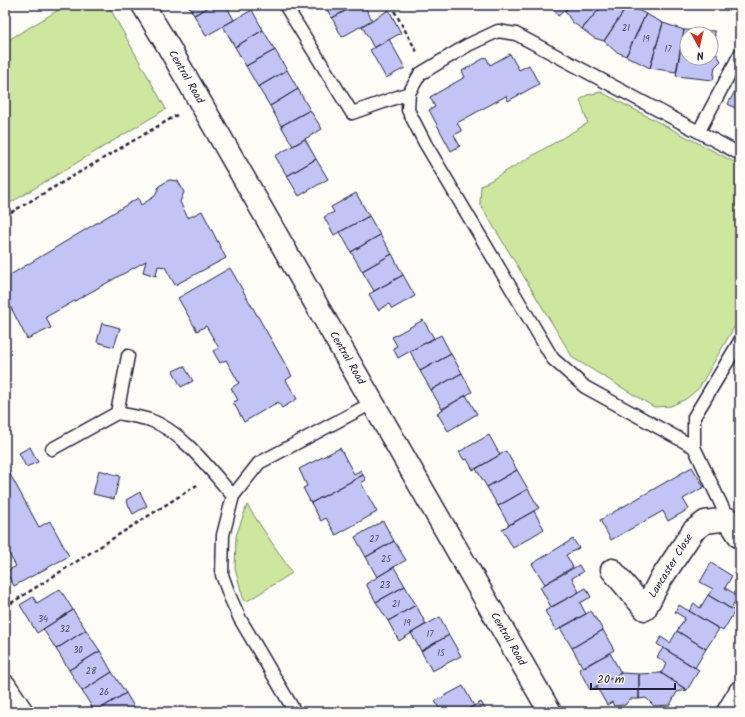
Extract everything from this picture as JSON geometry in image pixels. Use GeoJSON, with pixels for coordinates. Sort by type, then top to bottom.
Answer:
{"type":"FeatureCollection","features":[{"type":"Feature","properties":{"kind":"street","name":"Central Road"},"geometry":{"type":"LineString","coordinates":[[143,5],[550,712]]}},
{"type":"Feature","properties":{"kind":"street"},"geometry":{"type":"LineString","coordinates":[[728,520],[740,537]]}},
{"type":"Feature","properties":{"kind":"street","name":"Lancaster Close"},"geometry":{"type":"LineString","coordinates":[[612,570],[645,609],[658,582],[693,531],[705,522],[728,520]]}},
{"type":"Feature","properties":{"kind":"street"},"geometry":{"type":"LineString","coordinates":[[5,686],[22,712]]}},
{"type":"Feature","properties":{"kind":"street"},"geometry":{"type":"LineString","coordinates":[[728,712],[740,692]]}},
{"type":"Feature","properties":{"kind":"lane"},"geometry":{"type":"LineString","coordinates":[[285,5],[352,113],[409,93]]}},
{"type":"Feature","properties":{"kind":"lane"},"geometry":{"type":"LineString","coordinates":[[694,447],[585,387],[553,359],[425,143],[408,110],[409,93],[420,74],[468,45],[498,31],[516,34],[740,154]]}},
{"type":"Feature","properties":{"kind":"lane"},"geometry":{"type":"LineString","coordinates":[[699,131],[740,54]]}},
{"type":"Feature","properties":{"kind":"lane"},"geometry":{"type":"LineString","coordinates":[[728,520],[694,447],[694,417],[740,341]]}},
{"type":"Feature","properties":{"kind":"lane"},"geometry":{"type":"LineString","coordinates":[[116,413],[128,356]]}},
{"type":"Feature","properties":{"kind":"lane"},"geometry":{"type":"LineString","coordinates":[[295,712],[240,619],[222,575],[223,536],[233,496],[259,463],[372,403]]}},
{"type":"Feature","properties":{"kind":"lane"},"geometry":{"type":"LineString","coordinates":[[52,449],[116,413],[150,421],[174,434],[193,451],[233,496]]}},
{"type":"Feature","properties":{"kind":"path"},"geometry":{"type":"LineString","coordinates":[[391,5],[427,70]]}},
{"type":"Feature","properties":{"kind":"path"},"geometry":{"type":"LineString","coordinates":[[5,216],[200,102]]}},
{"type":"Feature","properties":{"kind":"path"},"geometry":{"type":"LineString","coordinates":[[5,607],[214,475]]}},
{"type":"Feature","properties":{"kind":"green space"},"geometry":{"type":"Polygon","coordinates":[[[67,5],[108,5],[166,109],[5,206],[5,42],[67,5]]]}},
{"type":"Feature","properties":{"kind":"green space"},"geometry":{"type":"Polygon","coordinates":[[[601,92],[740,165],[740,317],[699,388],[686,399],[671,406],[654,407],[573,358],[480,204],[481,186],[588,123],[580,100],[587,95],[601,92]]]}},
{"type":"Feature","properties":{"kind":"green space"},"geometry":{"type":"Polygon","coordinates":[[[247,505],[292,573],[249,600],[244,601],[235,569],[236,536],[247,505]]]}},
{"type":"Feature","properties":{"kind":"building"},"geometry":{"type":"Polygon","coordinates":[[[188,5],[213,5],[194,15],[188,5]]]}},
{"type":"Feature","properties":{"kind":"building"},"geometry":{"type":"Polygon","coordinates":[[[213,5],[226,5],[234,20],[206,36],[194,15],[213,5]]]}},
{"type":"Feature","properties":{"kind":"building"},"geometry":{"type":"Polygon","coordinates":[[[324,5],[356,5],[332,18],[324,5]]]}},
{"type":"Feature","properties":{"kind":"building"},"geometry":{"type":"Polygon","coordinates":[[[356,5],[364,5],[372,20],[342,37],[332,18],[356,5]]]}},
{"type":"Feature","properties":{"kind":"building"},"geometry":{"type":"Polygon","coordinates":[[[550,5],[571,5],[558,16],[550,5]]]}},
{"type":"Feature","properties":{"kind":"building"},"geometry":{"type":"Polygon","coordinates":[[[571,5],[603,5],[582,29],[572,22],[565,11],[571,5]]]}},
{"type":"Feature","properties":{"kind":"building"},"geometry":{"type":"Polygon","coordinates":[[[603,5],[628,5],[604,41],[594,38],[582,29],[603,5]]]}},
{"type":"Feature","properties":{"kind":"building"},"geometry":{"type":"Polygon","coordinates":[[[628,5],[646,14],[626,56],[615,51],[604,41],[628,5]]]}},
{"type":"Feature","properties":{"kind":"building"},"geometry":{"type":"Polygon","coordinates":[[[252,10],[263,30],[235,47],[223,26],[252,10]]]}},
{"type":"Feature","properties":{"kind":"building"},"geometry":{"type":"Polygon","coordinates":[[[389,10],[401,33],[374,48],[362,26],[389,10]]]}},
{"type":"Feature","properties":{"kind":"building"},"geometry":{"type":"Polygon","coordinates":[[[646,14],[663,23],[650,68],[626,56],[646,14]]]}},
{"type":"Feature","properties":{"kind":"building"},"geometry":{"type":"Polygon","coordinates":[[[663,23],[679,28],[679,56],[676,72],[650,68],[663,23]]]}},
{"type":"Feature","properties":{"kind":"building"},"geometry":{"type":"Polygon","coordinates":[[[263,30],[275,50],[246,66],[235,47],[263,30]]]}},
{"type":"Feature","properties":{"kind":"building"},"geometry":{"type":"Polygon","coordinates":[[[389,39],[405,68],[386,78],[370,50],[389,39]]]}},
{"type":"Feature","properties":{"kind":"building"},"geometry":{"type":"Polygon","coordinates":[[[275,50],[287,70],[258,87],[246,66],[275,50]]]}},
{"type":"Feature","properties":{"kind":"building"},"geometry":{"type":"Polygon","coordinates":[[[510,54],[519,70],[529,65],[539,84],[508,101],[506,96],[457,123],[462,131],[454,135],[460,146],[451,151],[429,110],[435,107],[430,97],[465,77],[462,71],[486,57],[490,65],[510,54]]]}},
{"type":"Feature","properties":{"kind":"building"},"geometry":{"type":"Polygon","coordinates":[[[679,59],[679,66],[716,66],[713,80],[676,76],[679,59]]]}},
{"type":"Feature","properties":{"kind":"building"},"geometry":{"type":"Polygon","coordinates":[[[287,70],[298,89],[270,106],[258,87],[287,70]]]}},
{"type":"Feature","properties":{"kind":"building"},"geometry":{"type":"Polygon","coordinates":[[[740,82],[740,111],[728,104],[740,82]]]}},
{"type":"Feature","properties":{"kind":"building"},"geometry":{"type":"Polygon","coordinates":[[[298,89],[310,110],[281,126],[270,106],[298,89]]]}},
{"type":"Feature","properties":{"kind":"building"},"geometry":{"type":"Polygon","coordinates":[[[310,110],[322,129],[293,146],[281,126],[310,110]]]}},
{"type":"Feature","properties":{"kind":"building"},"geometry":{"type":"Polygon","coordinates":[[[305,139],[316,159],[287,176],[275,156],[305,139]]]}},
{"type":"Feature","properties":{"kind":"building"},"geometry":{"type":"Polygon","coordinates":[[[316,159],[328,179],[299,196],[287,176],[316,159]]]}},
{"type":"Feature","properties":{"kind":"building"},"geometry":{"type":"Polygon","coordinates":[[[169,180],[178,181],[184,192],[180,202],[188,218],[202,211],[226,258],[175,285],[165,267],[158,266],[156,276],[143,272],[146,261],[46,317],[51,328],[27,339],[5,296],[5,278],[138,198],[141,205],[155,196],[159,186],[169,180]]]}},
{"type":"Feature","properties":{"kind":"building"},"geometry":{"type":"Polygon","coordinates":[[[356,193],[369,216],[334,235],[324,217],[334,212],[331,207],[356,193]]]}},
{"type":"Feature","properties":{"kind":"building"},"geometry":{"type":"Polygon","coordinates":[[[369,216],[380,235],[351,252],[340,232],[369,216]]]}},
{"type":"Feature","properties":{"kind":"building"},"geometry":{"type":"Polygon","coordinates":[[[380,235],[392,254],[362,271],[351,252],[380,235]]]}},
{"type":"Feature","properties":{"kind":"building"},"geometry":{"type":"Polygon","coordinates":[[[392,254],[403,275],[374,291],[362,271],[392,254]]]}},
{"type":"Feature","properties":{"kind":"building"},"geometry":{"type":"Polygon","coordinates":[[[230,268],[292,376],[286,380],[297,399],[282,408],[278,402],[244,422],[233,402],[238,400],[231,388],[239,383],[226,360],[220,363],[213,351],[219,348],[206,326],[197,331],[178,298],[230,268]]]}},
{"type":"Feature","properties":{"kind":"building"},"geometry":{"type":"Polygon","coordinates":[[[403,275],[415,296],[392,309],[389,304],[378,310],[369,294],[403,275]]]}},
{"type":"Feature","properties":{"kind":"building"},"geometry":{"type":"Polygon","coordinates":[[[423,320],[434,338],[398,358],[393,348],[397,346],[392,337],[423,320]]]}},
{"type":"Feature","properties":{"kind":"building"},"geometry":{"type":"Polygon","coordinates":[[[102,323],[120,328],[114,347],[97,342],[102,323]]]}},
{"type":"Feature","properties":{"kind":"building"},"geometry":{"type":"Polygon","coordinates":[[[441,335],[451,354],[420,371],[410,351],[441,335]]]}},
{"type":"Feature","properties":{"kind":"building"},"geometry":{"type":"Polygon","coordinates":[[[451,354],[462,373],[431,390],[420,371],[451,354]]]}},
{"type":"Feature","properties":{"kind":"building"},"geometry":{"type":"Polygon","coordinates":[[[184,366],[193,381],[181,387],[173,371],[184,366]]]}},
{"type":"Feature","properties":{"kind":"building"},"geometry":{"type":"Polygon","coordinates":[[[462,373],[472,392],[442,409],[431,390],[462,373]]]}},
{"type":"Feature","properties":{"kind":"building"},"geometry":{"type":"Polygon","coordinates":[[[466,395],[477,414],[448,431],[437,413],[466,395]]]}},
{"type":"Feature","properties":{"kind":"building"},"geometry":{"type":"Polygon","coordinates":[[[489,435],[500,455],[473,470],[467,459],[464,460],[459,452],[489,435]]]}},
{"type":"Feature","properties":{"kind":"building"},"geometry":{"type":"Polygon","coordinates":[[[30,447],[38,462],[26,467],[19,453],[30,447]]]}},
{"type":"Feature","properties":{"kind":"building"},"geometry":{"type":"Polygon","coordinates":[[[340,448],[354,474],[361,470],[363,475],[311,503],[303,488],[307,486],[299,469],[340,448]]]}},
{"type":"Feature","properties":{"kind":"building"},"geometry":{"type":"Polygon","coordinates":[[[506,451],[517,470],[487,487],[476,469],[506,451]]]}},
{"type":"Feature","properties":{"kind":"building"},"geometry":{"type":"Polygon","coordinates":[[[5,465],[39,527],[50,521],[69,556],[14,586],[6,572],[16,566],[7,551],[5,552],[5,465]]]}},
{"type":"Feature","properties":{"kind":"building"},"geometry":{"type":"Polygon","coordinates":[[[692,467],[704,487],[683,499],[689,509],[668,521],[663,511],[611,540],[600,520],[692,467]]]}},
{"type":"Feature","properties":{"kind":"building"},"geometry":{"type":"Polygon","coordinates":[[[99,470],[120,476],[114,499],[93,494],[99,470]]]}},
{"type":"Feature","properties":{"kind":"building"},"geometry":{"type":"Polygon","coordinates":[[[517,470],[528,489],[498,506],[487,487],[517,470]]]}},
{"type":"Feature","properties":{"kind":"building"},"geometry":{"type":"Polygon","coordinates":[[[363,475],[366,480],[361,483],[377,512],[336,535],[326,518],[321,521],[311,503],[363,475]]]}},
{"type":"Feature","properties":{"kind":"building"},"geometry":{"type":"Polygon","coordinates":[[[528,489],[539,508],[509,525],[498,506],[528,489]]]}},
{"type":"Feature","properties":{"kind":"building"},"geometry":{"type":"Polygon","coordinates":[[[140,492],[147,506],[133,514],[126,500],[140,492]]]}},
{"type":"Feature","properties":{"kind":"building"},"geometry":{"type":"Polygon","coordinates":[[[534,511],[544,529],[513,548],[502,529],[534,511]]]}},
{"type":"Feature","properties":{"kind":"building"},"geometry":{"type":"Polygon","coordinates":[[[383,521],[394,541],[366,557],[355,537],[383,521]]]}},
{"type":"Feature","properties":{"kind":"building"},"geometry":{"type":"Polygon","coordinates":[[[573,539],[579,548],[566,555],[573,567],[545,584],[532,564],[573,539]]]}},
{"type":"Feature","properties":{"kind":"building"},"geometry":{"type":"Polygon","coordinates":[[[394,541],[406,560],[377,577],[366,557],[394,541]]]}},
{"type":"Feature","properties":{"kind":"building"},"geometry":{"type":"Polygon","coordinates":[[[711,563],[732,576],[725,588],[739,596],[731,609],[708,595],[713,589],[700,582],[711,563]]]}},
{"type":"Feature","properties":{"kind":"building"},"geometry":{"type":"Polygon","coordinates":[[[579,565],[583,572],[572,578],[579,592],[551,607],[540,587],[579,565]]]}},
{"type":"Feature","properties":{"kind":"building"},"geometry":{"type":"Polygon","coordinates":[[[394,567],[405,586],[376,602],[366,584],[394,567]]]}},
{"type":"Feature","properties":{"kind":"building"},"geometry":{"type":"Polygon","coordinates":[[[405,586],[416,605],[388,621],[376,602],[405,586]]]}},
{"type":"Feature","properties":{"kind":"building"},"geometry":{"type":"Polygon","coordinates":[[[586,588],[591,597],[580,603],[586,614],[556,631],[545,611],[586,588]]]}},
{"type":"Feature","properties":{"kind":"building"},"geometry":{"type":"Polygon","coordinates":[[[60,589],[73,610],[37,633],[20,605],[33,597],[37,603],[60,589]]]}},
{"type":"Feature","properties":{"kind":"building"},"geometry":{"type":"Polygon","coordinates":[[[708,595],[735,611],[723,631],[689,611],[694,603],[700,608],[708,595]]]}},
{"type":"Feature","properties":{"kind":"building"},"geometry":{"type":"Polygon","coordinates":[[[416,605],[426,624],[399,641],[388,621],[416,605]]]}},
{"type":"Feature","properties":{"kind":"building"},"geometry":{"type":"Polygon","coordinates":[[[679,605],[719,629],[706,649],[677,631],[685,618],[675,612],[679,605]]]}},
{"type":"Feature","properties":{"kind":"building"},"geometry":{"type":"Polygon","coordinates":[[[73,610],[86,630],[56,649],[43,629],[73,610]]]}},
{"type":"Feature","properties":{"kind":"building"},"geometry":{"type":"Polygon","coordinates":[[[591,611],[603,630],[572,648],[560,628],[591,611]]]}},
{"type":"Feature","properties":{"kind":"building"},"geometry":{"type":"Polygon","coordinates":[[[440,617],[449,635],[421,651],[411,633],[440,617]]]}},
{"type":"Feature","properties":{"kind":"building"},"geometry":{"type":"Polygon","coordinates":[[[86,630],[100,651],[69,670],[56,649],[86,630]]]}},
{"type":"Feature","properties":{"kind":"building"},"geometry":{"type":"Polygon","coordinates":[[[603,630],[614,650],[583,668],[572,648],[603,630]]]}},
{"type":"Feature","properties":{"kind":"building"},"geometry":{"type":"Polygon","coordinates":[[[677,631],[706,649],[695,668],[657,644],[661,637],[670,643],[677,631]]]}},
{"type":"Feature","properties":{"kind":"building"},"geometry":{"type":"Polygon","coordinates":[[[449,635],[461,656],[432,671],[421,651],[449,635]]]}},
{"type":"Feature","properties":{"kind":"building"},"geometry":{"type":"Polygon","coordinates":[[[663,648],[699,670],[687,690],[661,673],[667,664],[657,657],[663,648]]]}},
{"type":"Feature","properties":{"kind":"building"},"geometry":{"type":"Polygon","coordinates":[[[100,651],[112,672],[82,691],[69,670],[100,651]]]}},
{"type":"Feature","properties":{"kind":"building"},"geometry":{"type":"Polygon","coordinates":[[[610,653],[621,673],[590,690],[579,669],[610,653]]]}},
{"type":"Feature","properties":{"kind":"building"},"geometry":{"type":"Polygon","coordinates":[[[112,672],[126,693],[95,712],[82,691],[112,672]]]}},
{"type":"Feature","properties":{"kind":"building"},"geometry":{"type":"Polygon","coordinates":[[[621,673],[639,674],[639,699],[630,699],[625,705],[614,706],[612,702],[607,705],[596,686],[621,673]]]}},
{"type":"Feature","properties":{"kind":"building"},"geometry":{"type":"Polygon","coordinates":[[[661,673],[687,690],[677,692],[670,705],[654,706],[646,698],[639,699],[639,674],[661,673]]]}},
{"type":"Feature","properties":{"kind":"building"},"geometry":{"type":"Polygon","coordinates":[[[463,686],[474,706],[463,712],[441,712],[435,701],[463,686]]]}},
{"type":"Feature","properties":{"kind":"building"},"geometry":{"type":"Polygon","coordinates":[[[126,693],[137,712],[95,712],[126,693]]]}},
{"type":"Feature","properties":{"kind":"building"},"geometry":{"type":"Polygon","coordinates":[[[481,702],[487,712],[463,712],[474,706],[481,702]]]}}]}
